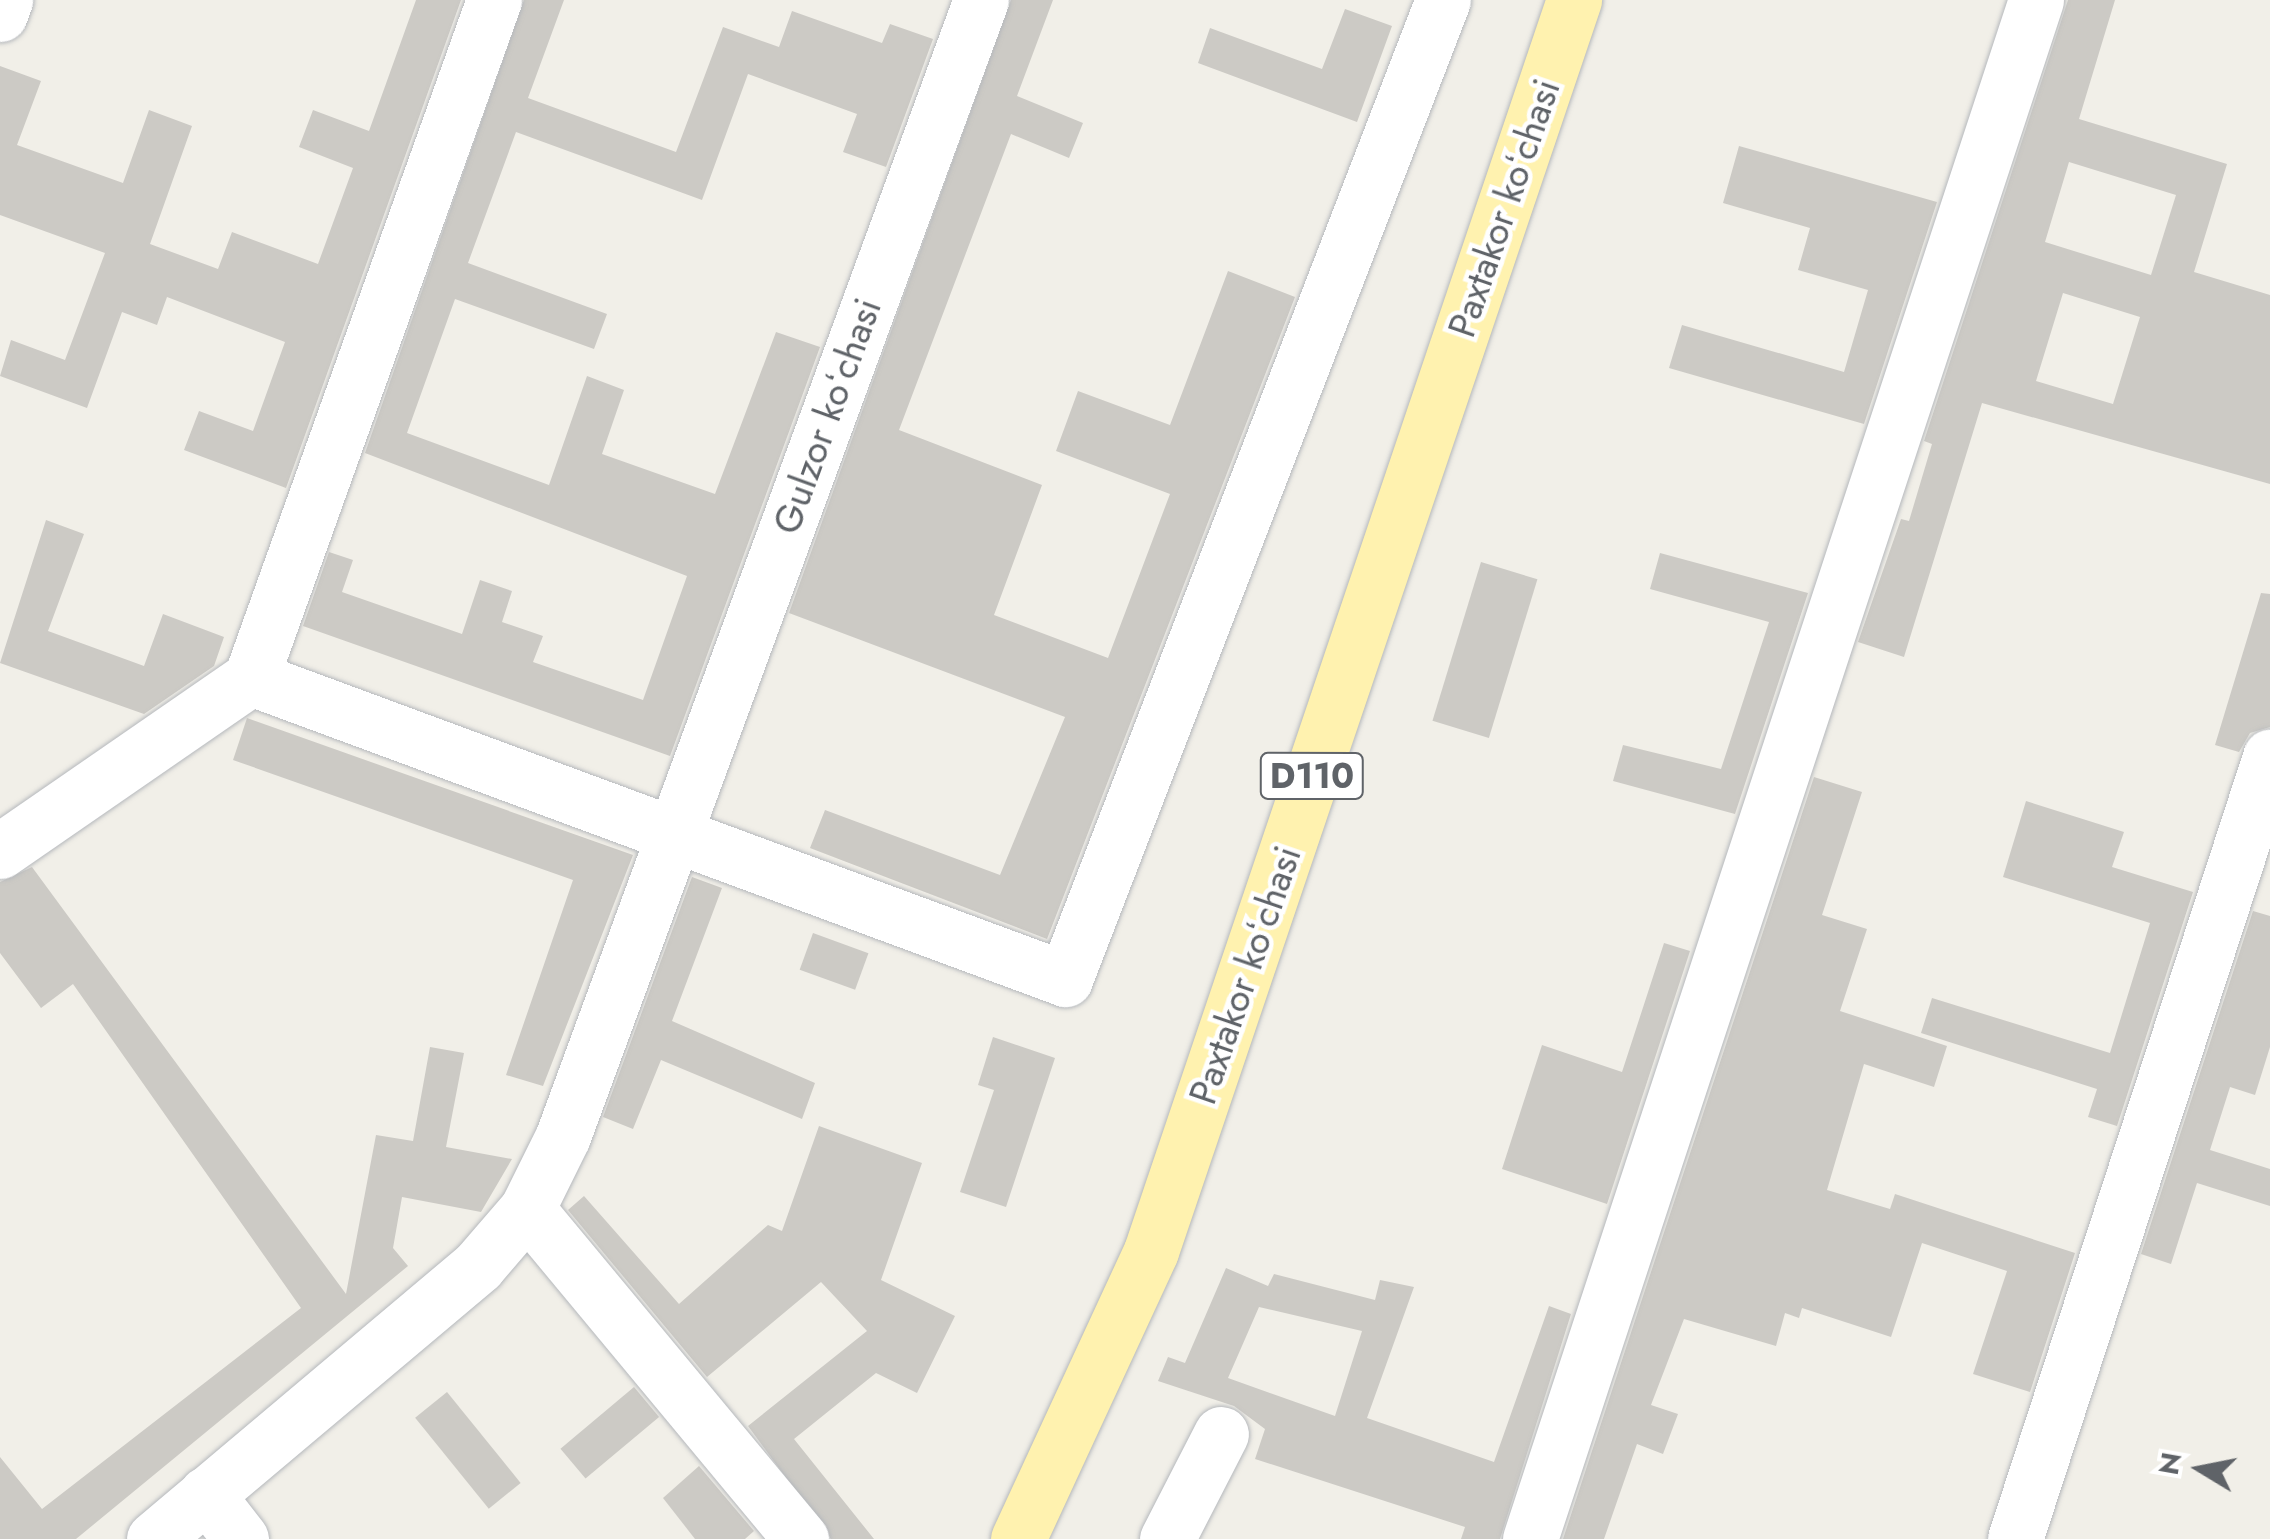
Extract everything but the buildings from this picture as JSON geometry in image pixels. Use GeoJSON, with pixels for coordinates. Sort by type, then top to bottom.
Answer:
{"type":"FeatureCollection","features":[{"type":"Feature","properties":{"kind":"main road","name":"Paxtakor koʻchasi"},"geometry":{"type":"LineString","coordinates":[[1018,1539],[1152,1251],[1574,0]]}},
{"type":"Feature","properties":{"kind":"street"},"geometry":{"type":"LineString","coordinates":[[0,14],[5,0]]}},
{"type":"Feature","properties":{"kind":"street"},"geometry":{"type":"LineString","coordinates":[[0,852],[251,678],[494,0]]}},
{"type":"Feature","properties":{"kind":"street","name":"Gulzor koʻchasi"},"geometry":{"type":"LineString","coordinates":[[154,1539],[478,1266],[527,1208],[563,1136],[981,0]]}},
{"type":"Feature","properties":{"kind":"street"},"geometry":{"type":"LineString","coordinates":[[251,678],[1065,979],[1443,0]]}},
{"type":"Feature","properties":{"kind":"street"},"geometry":{"type":"LineString","coordinates":[[1530,1539],[2036,0]]}},
{"type":"Feature","properties":{"kind":"street"},"geometry":{"type":"LineString","coordinates":[[2015,1539],[2270,757]]}},
{"type":"Feature","properties":{"kind":"street"},"geometry":{"type":"LineString","coordinates":[[527,1208],[801,1539]]}},
{"type":"Feature","properties":{"kind":"street"},"geometry":{"type":"LineString","coordinates":[[1167,1539],[1221,1434]]}},
{"type":"Feature","properties":{"kind":"street"},"geometry":{"type":"LineString","coordinates":[[206,1494],[241,1539]]}}]}
